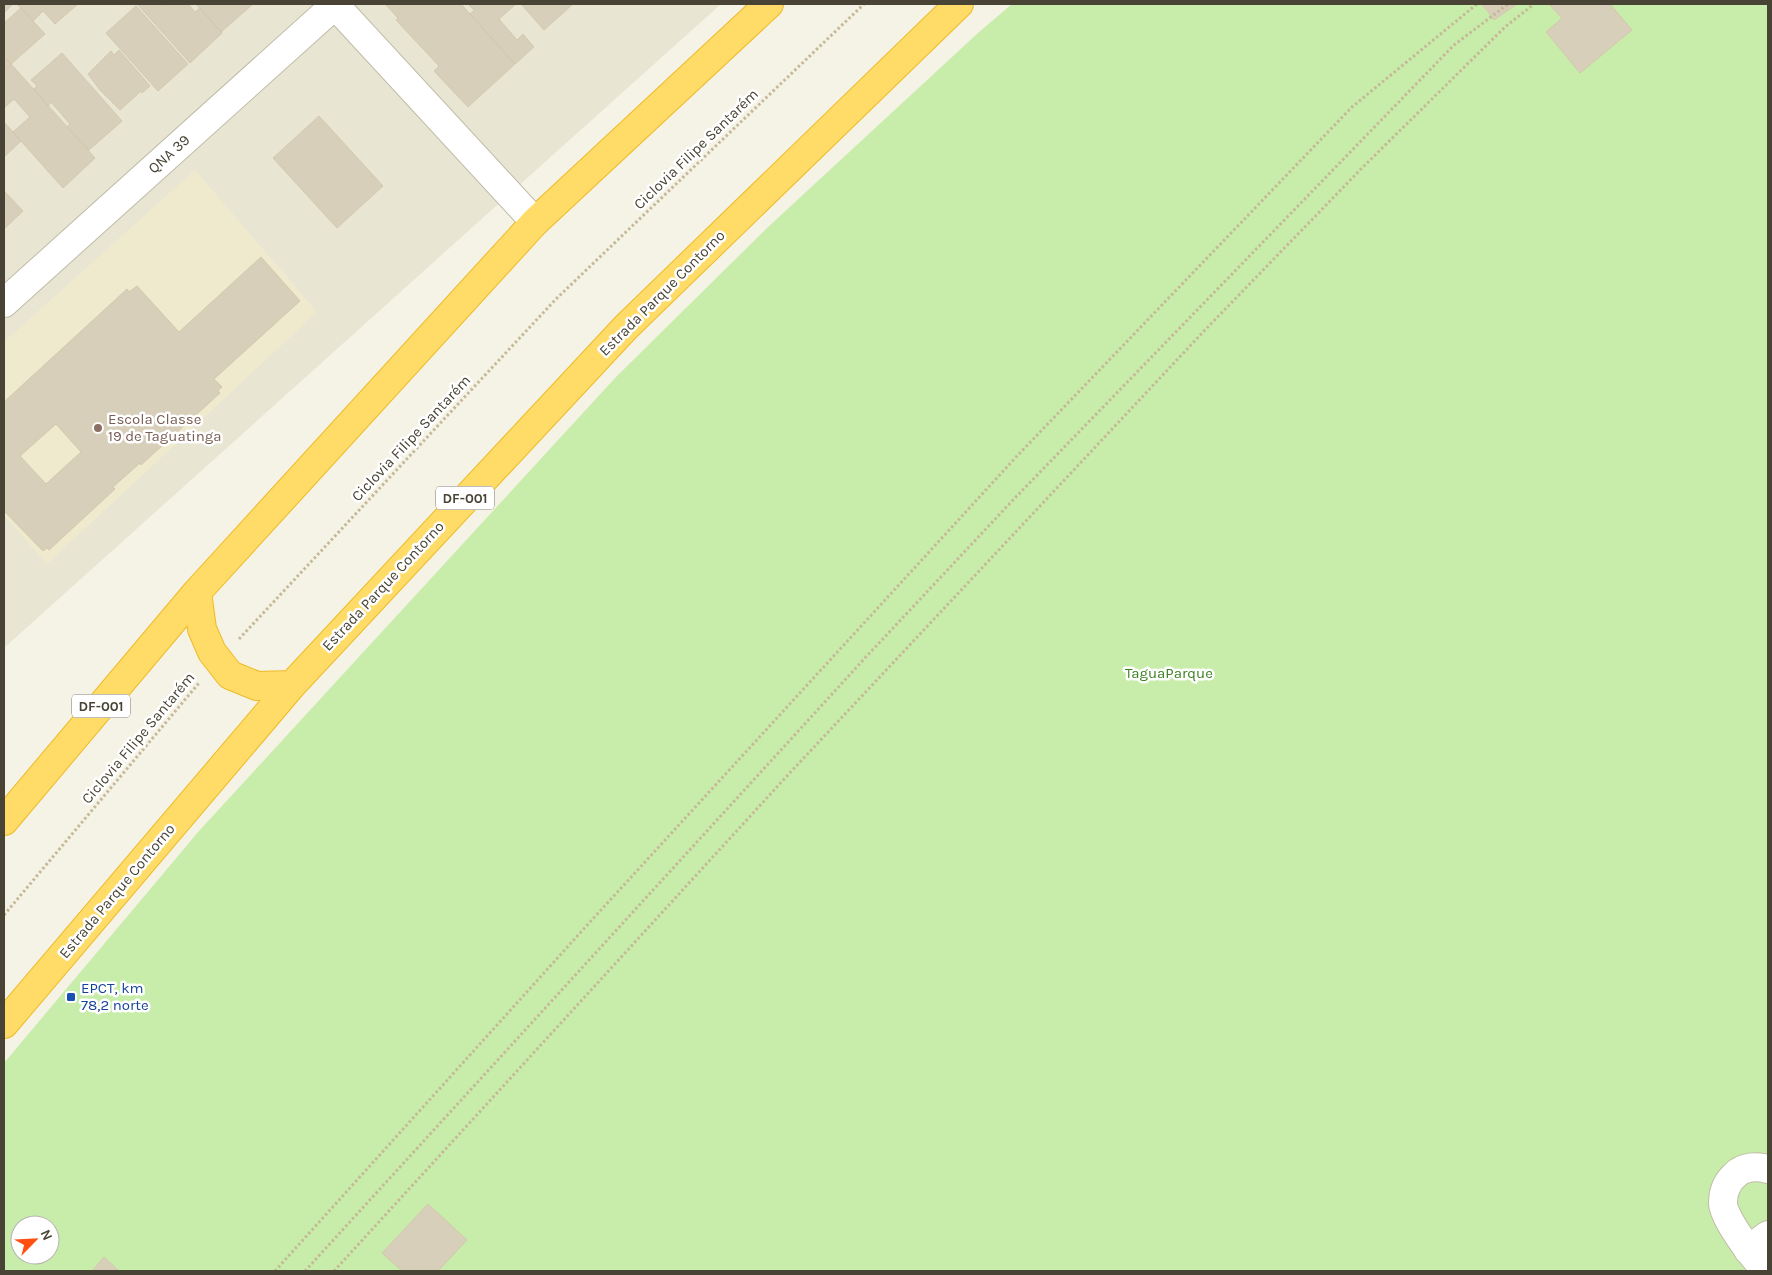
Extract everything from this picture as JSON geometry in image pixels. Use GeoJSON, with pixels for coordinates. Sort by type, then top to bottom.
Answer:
{"type":"FeatureCollection","features":[{"type":"Feature","properties":{"kind":"highway","name":"DF-001"},"geometry":{"type":"LineString","coordinates":[[4,820],[198,592],[536,222],[769,4]]}},
{"type":"Feature","properties":{"kind":"highway","name":"Estrada Parque Contorno"},"geometry":{"type":"LineString","coordinates":[[4,1024],[292,685],[626,327],[959,4]]}},
{"type":"Feature","properties":{"kind":"highway"},"geometry":{"type":"LineString","coordinates":[[198,592],[202,629],[212,652],[230,675],[257,686],[292,685]]}},
{"type":"Feature","properties":{"kind":"street"},"geometry":{"type":"LineString","coordinates":[[335,4],[536,222]]}},
{"type":"Feature","properties":{"kind":"street","name":"QNA 39"},"geometry":{"type":"LineString","coordinates":[[4,303],[335,4]]}},
{"type":"Feature","properties":{"kind":"street"},"geometry":{"type":"LineString","coordinates":[[1767,1271],[1758,1242],[1734,1228],[1723,1204],[1726,1185],[1737,1172],[1753,1167],[1768,1170]]}},
{"type":"Feature","properties":{"kind":"path","name":"Ciclovia Filipe Santarém"},"geometry":{"type":"LineString","coordinates":[[4,915],[219,661],[556,299],[864,4]]}},
{"type":"Feature","properties":{"kind":"path"},"geometry":{"type":"LineString","coordinates":[[275,1271],[584,929],[1017,456],[1352,107],[1477,4]]}},
{"type":"Feature","properties":{"kind":"path"},"geometry":{"type":"LineString","coordinates":[[305,1271],[865,658],[1013,500],[1454,45],[1508,4]]}},
{"type":"Feature","properties":{"kind":"path"},"geometry":{"type":"LineString","coordinates":[[334,1271],[793,770],[1190,345],[1362,168],[1505,27],[1534,4]]}},
{"type":"Feature","properties":{"kind":"shaded area"},"geometry":{"type":"Polygon","coordinates":[[[4,4],[721,4],[4,648],[4,4]]]}},
{"type":"Feature","properties":{"kind":"shaded area","name":"Escola Classe 19 de Taguatinga"},"geometry":{"type":"Polygon","coordinates":[[[195,170],[317,312],[47,564],[4,515],[4,342],[195,170]]]}},
{"type":"Feature","properties":{"kind":"green space","name":"TaguaParque"},"geometry":{"type":"Polygon","coordinates":[[[1012,4],[1768,4],[1768,1271],[4,1271],[4,1063],[199,831],[616,377],[767,228],[978,33],[1012,4]]]}},
{"type":"Feature","properties":{"kind":"building"},"geometry":{"type":"Polygon","coordinates":[[[4,4],[13,4],[4,13],[4,4]]]}},
{"type":"Feature","properties":{"kind":"building"},"geometry":{"type":"Polygon","coordinates":[[[17,4],[78,4],[55,24],[43,11],[33,21],[17,4]]]}},
{"type":"Feature","properties":{"kind":"building"},"geometry":{"type":"Polygon","coordinates":[[[137,4],[188,4],[195,12],[200,8],[222,33],[190,63],[137,4]]]}},
{"type":"Feature","properties":{"kind":"building"},"geometry":{"type":"Polygon","coordinates":[[[196,4],[253,4],[221,32],[196,4]]]}},
{"type":"Feature","properties":{"kind":"building"},"geometry":{"type":"Polygon","coordinates":[[[385,4],[461,4],[515,64],[468,107],[434,71],[439,66],[396,20],[398,18],[385,4]]]}},
{"type":"Feature","properties":{"kind":"building"},"geometry":{"type":"Polygon","coordinates":[[[468,4],[516,4],[499,19],[517,40],[523,34],[534,47],[515,64],[470,14],[474,10],[468,4]]]}},
{"type":"Feature","properties":{"kind":"building"},"geometry":{"type":"Polygon","coordinates":[[[521,4],[573,4],[544,30],[521,4]]]}},
{"type":"Feature","properties":{"kind":"building"},"geometry":{"type":"Polygon","coordinates":[[[1482,4],[1517,4],[1494,20],[1482,4]]]}},
{"type":"Feature","properties":{"kind":"building"},"geometry":{"type":"Polygon","coordinates":[[[1549,4],[1610,4],[1632,30],[1580,73],[1546,32],[1562,18],[1549,4]]]}},
{"type":"Feature","properties":{"kind":"building"},"geometry":{"type":"Polygon","coordinates":[[[136,6],[188,64],[158,91],[106,33],[136,6]]]}},
{"type":"Feature","properties":{"kind":"building"},"geometry":{"type":"Polygon","coordinates":[[[21,8],[45,34],[11,64],[4,56],[4,23],[21,8]]]}},
{"type":"Feature","properties":{"kind":"building"},"geometry":{"type":"Polygon","coordinates":[[[119,50],[150,86],[142,93],[141,91],[120,110],[100,90],[88,74],[111,51],[114,55],[119,50]]]}},
{"type":"Feature","properties":{"kind":"building"},"geometry":{"type":"Polygon","coordinates":[[[62,53],[122,121],[89,150],[67,127],[70,124],[51,102],[48,106],[34,89],[37,86],[31,80],[62,53]]]}},
{"type":"Feature","properties":{"kind":"building"},"geometry":{"type":"Polygon","coordinates":[[[4,56],[11,64],[4,71],[4,56]]]}},
{"type":"Feature","properties":{"kind":"building"},"geometry":{"type":"Polygon","coordinates":[[[11,64],[95,158],[63,188],[13,132],[30,117],[14,99],[4,108],[4,71],[11,64]]]}},
{"type":"Feature","properties":{"kind":"building"},"geometry":{"type":"Polygon","coordinates":[[[319,116],[383,186],[337,228],[273,158],[319,116]]]}},
{"type":"Feature","properties":{"kind":"building"},"geometry":{"type":"Polygon","coordinates":[[[4,122],[21,141],[4,157],[4,122]]]}},
{"type":"Feature","properties":{"kind":"building"},"geometry":{"type":"Polygon","coordinates":[[[4,193],[23,211],[4,229],[4,193]]]}},
{"type":"Feature","properties":{"kind":"building"},"geometry":{"type":"Polygon","coordinates":[[[261,257],[300,301],[214,379],[222,387],[218,391],[220,393],[141,465],[140,463],[113,487],[115,489],[49,550],[47,548],[43,551],[4,511],[4,402],[127,289],[129,292],[137,286],[179,332],[261,257]],[[56,424],[20,456],[46,484],[81,452],[56,424]]]}},
{"type":"Feature","properties":{"kind":"building"},"geometry":{"type":"Polygon","coordinates":[[[428,1204],[467,1240],[438,1271],[402,1271],[382,1253],[428,1204]]]}},
{"type":"Feature","properties":{"kind":"building"},"geometry":{"type":"Polygon","coordinates":[[[104,1257],[119,1271],[92,1271],[104,1257]]]}},
{"type":"Feature","properties":{"kind":"place","name":"Escola Classe 19 de Taguatinga"},"geometry":{"type":"Point","coordinates":[98,428]}},
{"type":"Feature","properties":{"kind":"place","name":"EPCT, km 78,2 norte"},"geometry":{"type":"Point","coordinates":[71,997]}}]}
